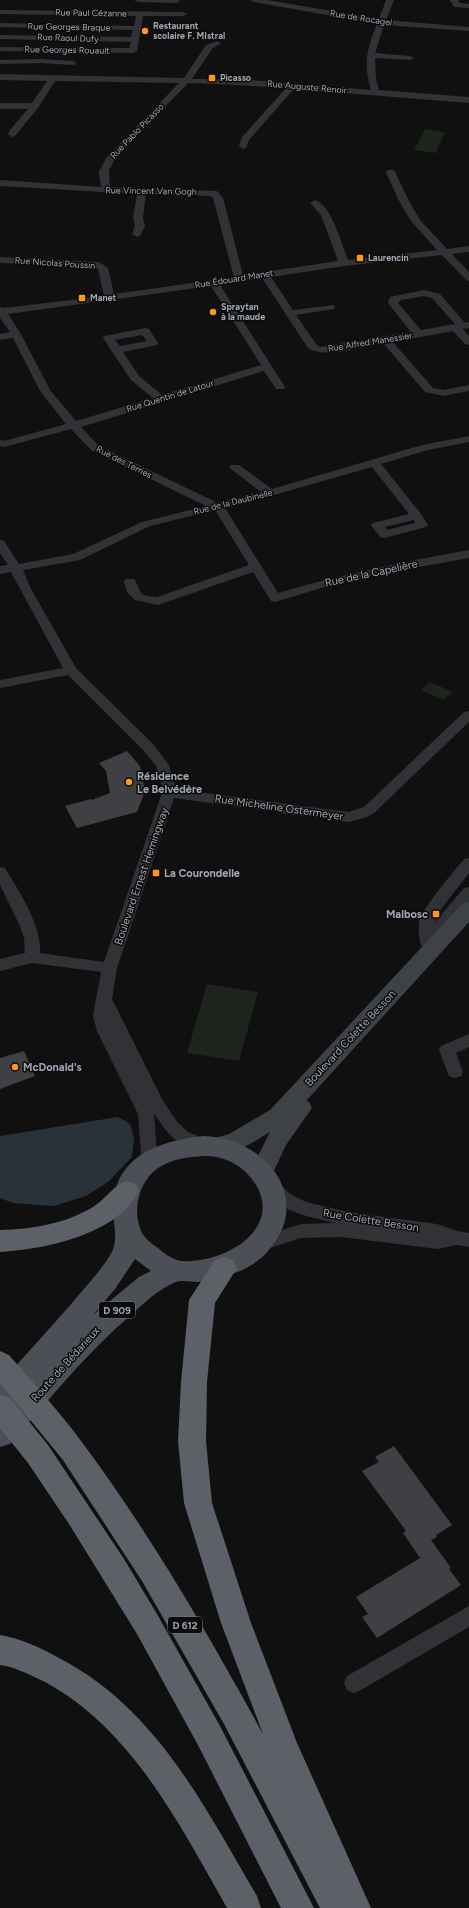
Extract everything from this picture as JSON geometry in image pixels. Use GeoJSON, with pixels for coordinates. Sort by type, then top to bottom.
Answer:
{"type":"FeatureCollection","features":[{"type":"Feature","properties":{"kind":"highway"},"geometry":{"type":"LineString","coordinates":[[0,1241],[14,1241],[64,1232],[102,1214],[127,1191]]}},
{"type":"Feature","properties":{"kind":"highway"},"geometry":{"type":"LineString","coordinates":[[224,1268],[202,1300],[194,1382],[192,1441],[198,1503],[236,1623],[283,1747],[311,1813],[355,1908]]}},
{"type":"Feature","properties":{"kind":"highway","name":"D 612"},"geometry":{"type":"LineString","coordinates":[[0,1363],[55,1428],[139,1550],[183,1622],[231,1707],[337,1908]]}},
{"type":"Feature","properties":{"kind":"highway","name":"D 612"},"geometry":{"type":"LineString","coordinates":[[0,1407],[42,1460],[136,1603],[210,1736],[298,1908]]}},
{"type":"Feature","properties":{"kind":"highway"},"geometry":{"type":"LineString","coordinates":[[0,1650],[54,1670],[76,1683],[96,1698],[149,1753],[181,1799],[245,1908]]}},
{"type":"Feature","properties":{"kind":"main road","name":"Boulevard Colette Besson"},"geometry":{"type":"LineString","coordinates":[[210,1146],[236,1141],[278,1116],[428,946],[469,909]]}},
{"type":"Feature","properties":{"kind":"main road","name":"Boulevard Colette Besson"},"geometry":{"type":"LineString","coordinates":[[266,1178],[272,1146],[288,1123],[469,922]]}},
{"type":"Feature","properties":{"kind":"main road"},"geometry":{"type":"LineString","coordinates":[[210,1146],[234,1151],[249,1160],[266,1178],[275,1204],[273,1224],[263,1243],[246,1258],[224,1268],[200,1271],[175,1270],[152,1259],[129,1233],[125,1211],[127,1191],[136,1174],[146,1163],[165,1153],[185,1147],[210,1146]]}},
{"type":"Feature","properties":{"kind":"main road","name":"Route de Bédarieux"},"geometry":{"type":"LineString","coordinates":[[0,1435],[60,1353],[106,1281],[122,1259],[129,1233]]}},
{"type":"Feature","properties":{"kind":"main road","name":"Route de Bédarieux"},"geometry":{"type":"LineString","coordinates":[[0,1402],[60,1353],[100,1325],[130,1298],[148,1285],[175,1270]]}},
{"type":"Feature","properties":{"kind":"street"},"geometry":{"type":"LineString","coordinates":[[135,40],[137,28],[137,0],[176,0]]}},
{"type":"Feature","properties":{"kind":"street","name":"Rue de Rocagel"},"geometry":{"type":"LineString","coordinates":[[254,0],[381,22],[469,29]]}},
{"type":"Feature","properties":{"kind":"street"},"geometry":{"type":"LineString","coordinates":[[376,93],[373,85],[370,55],[390,0]]}},
{"type":"Feature","properties":{"kind":"street"},"geometry":{"type":"LineString","coordinates":[[454,0],[457,5],[469,6]]}},
{"type":"Feature","properties":{"kind":"street","name":"Rue Paul Cézanne"},"geometry":{"type":"LineString","coordinates":[[0,12],[29,9],[84,13],[182,14]]}},
{"type":"Feature","properties":{"kind":"street"},"geometry":{"type":"LineString","coordinates":[[69,78],[84,13]]}},
{"type":"Feature","properties":{"kind":"street","name":"Rue Georges Braque"},"geometry":{"type":"LineString","coordinates":[[0,25],[137,28]]}},
{"type":"Feature","properties":{"kind":"street","name":"Rue Raoul Dufy"},"geometry":{"type":"LineString","coordinates":[[0,37],[135,40]]}},
{"type":"Feature","properties":{"kind":"street","name":"Rue Georges Rouault"},"geometry":{"type":"LineString","coordinates":[[0,49],[133,51],[135,40]]}},
{"type":"Feature","properties":{"kind":"street","name":"Rue Pablo Picasso"},"geometry":{"type":"LineString","coordinates":[[106,190],[104,171],[110,159],[187,80],[209,47],[217,43]]}},
{"type":"Feature","properties":{"kind":"street"},"geometry":{"type":"LineString","coordinates":[[370,55],[410,58]]}},
{"type":"Feature","properties":{"kind":"street"},"geometry":{"type":"LineString","coordinates":[[0,62],[28,61],[73,63]]}},
{"type":"Feature","properties":{"kind":"street","name":"Rue Auguste Renoir"},"geometry":{"type":"LineString","coordinates":[[0,77],[187,80],[292,86],[469,100]]}},
{"type":"Feature","properties":{"kind":"street"},"geometry":{"type":"LineString","coordinates":[[12,134],[35,106],[53,78]]}},
{"type":"Feature","properties":{"kind":"street"},"geometry":{"type":"LineString","coordinates":[[242,146],[245,139],[292,86]]}},
{"type":"Feature","properties":{"kind":"street"},"geometry":{"type":"LineString","coordinates":[[0,106],[35,106]]}},
{"type":"Feature","properties":{"kind":"street"},"geometry":{"type":"LineString","coordinates":[[392,172],[403,199],[416,221],[469,278]]}},
{"type":"Feature","properties":{"kind":"street","name":"Rue Vincent Van Gogh"},"geometry":{"type":"LineString","coordinates":[[0,183],[106,190],[214,193],[218,198],[239,278]]}},
{"type":"Feature","properties":{"kind":"street"},"geometry":{"type":"LineString","coordinates":[[137,234],[140,226],[138,218],[142,191]]}},
{"type":"Feature","properties":{"kind":"street"},"geometry":{"type":"LineString","coordinates":[[315,203],[325,214],[344,263]]}},
{"type":"Feature","properties":{"kind":"street","name":"Rue Édouard Manet"},"geometry":{"type":"LineString","coordinates":[[0,311],[110,298],[344,263],[469,249]]}},
{"type":"Feature","properties":{"kind":"street","name":"Rue Nicolas Poussin"},"geometry":{"type":"LineString","coordinates":[[0,260],[96,264],[102,268],[110,298]]}},
{"type":"Feature","properties":{"kind":"street","name":"Rue Alfred Manessier"},"geometry":{"type":"LineString","coordinates":[[264,274],[312,346],[318,350],[386,340],[462,326]]}},
{"type":"Feature","properties":{"kind":"street"},"geometry":{"type":"LineString","coordinates":[[213,282],[280,387]]}},
{"type":"Feature","properties":{"kind":"street"},"geometry":{"type":"LineString","coordinates":[[418,334],[393,303],[394,299],[398,297],[430,293],[436,296],[462,326],[469,342]]}},
{"type":"Feature","properties":{"kind":"street"},"geometry":{"type":"LineString","coordinates":[[290,313],[330,306]]}},
{"type":"Feature","properties":{"kind":"street","name":"Rue des Terries"},"geometry":{"type":"LineString","coordinates":[[0,311],[16,334],[45,391],[59,410],[95,448],[218,507]]}},
{"type":"Feature","properties":{"kind":"street"},"geometry":{"type":"LineString","coordinates":[[0,338],[16,334]]}},
{"type":"Feature","properties":{"kind":"street"},"geometry":{"type":"LineString","coordinates":[[386,340],[429,390],[443,393],[469,388]]}},
{"type":"Feature","properties":{"kind":"street"},"geometry":{"type":"LineString","coordinates":[[117,350],[135,378],[160,399]]}},
{"type":"Feature","properties":{"kind":"street","name":"Rue Quentin de Latour"},"geometry":{"type":"LineString","coordinates":[[0,443],[4,444],[73,425],[266,367]]}},
{"type":"Feature","properties":{"kind":"street","name":"Rue de la Daubinelle"},"geometry":{"type":"LineString","coordinates":[[0,570],[76,557],[146,524],[270,493],[426,447],[469,439]]}},
{"type":"Feature","properties":{"kind":"street"},"geometry":{"type":"LineString","coordinates":[[374,462],[416,516]]}},
{"type":"Feature","properties":{"kind":"street"},"geometry":{"type":"LineString","coordinates":[[235,466],[270,493]]}},
{"type":"Feature","properties":{"kind":"street"},"geometry":{"type":"LineString","coordinates":[[130,582],[131,591],[135,596],[158,602],[255,567],[226,517],[218,507]]}},
{"type":"Feature","properties":{"kind":"street","name":"Boulevard Ernest Hemingway"},"geometry":{"type":"LineString","coordinates":[[0,544],[15,567],[24,587],[71,670],[147,746],[162,765],[168,782],[169,793],[109,968],[105,1001],[101,1016],[105,1031],[146,1114],[149,1152],[146,1163]]}},
{"type":"Feature","properties":{"kind":"street","name":"Rue de la Capelière"},"geometry":{"type":"LineString","coordinates":[[255,567],[275,598],[324,583],[374,571],[469,554]]}},
{"type":"Feature","properties":{"kind":"street"},"geometry":{"type":"LineString","coordinates":[[0,684],[71,670]]}},
{"type":"Feature","properties":{"kind":"street","name":"Rue Micheline Ostermeyer"},"geometry":{"type":"LineString","coordinates":[[169,793],[348,817],[362,814],[369,810],[469,715]]}},
{"type":"Feature","properties":{"kind":"street"},"geometry":{"type":"LineString","coordinates":[[428,946],[426,921],[436,904],[468,867]]}},
{"type":"Feature","properties":{"kind":"street"},"geometry":{"type":"LineString","coordinates":[[0,872],[33,938],[34,952],[32,957]]}},
{"type":"Feature","properties":{"kind":"street"},"geometry":{"type":"LineString","coordinates":[[428,946],[469,892]]}},
{"type":"Feature","properties":{"kind":"street"},"geometry":{"type":"LineString","coordinates":[[0,965],[32,957],[109,968]]}},
{"type":"Feature","properties":{"kind":"street"},"geometry":{"type":"LineString","coordinates":[[105,1001],[157,1105],[172,1128],[182,1137],[210,1146]]}},
{"type":"Feature","properties":{"kind":"street"},"geometry":{"type":"LineString","coordinates":[[455,1072],[447,1050],[469,1040]]}},
{"type":"Feature","properties":{"kind":"street","name":"Rue Colette Besson"},"geometry":{"type":"LineString","coordinates":[[266,1178],[284,1200],[304,1208],[348,1219],[437,1231],[463,1239]]}},
{"type":"Feature","properties":{"kind":"street","name":"Rue Colette Besson"},"geometry":{"type":"LineString","coordinates":[[263,1243],[300,1231],[341,1230],[438,1242],[463,1239]]}},
{"type":"Feature","properties":{"kind":"street"},"geometry":{"type":"LineString","coordinates":[[354,1682],[469,1616]]}},
{"type":"Feature","properties":{"kind":"shaded area"},"geometry":{"type":"Polygon","coordinates":[[[425,129],[445,132],[436,153],[414,150],[425,129]]]}},
{"type":"Feature","properties":{"kind":"shaded area"},"geometry":{"type":"Polygon","coordinates":[[[430,682],[453,692],[444,700],[421,690],[430,682]]]}},
{"type":"Feature","properties":{"kind":"shaded area"},"geometry":{"type":"Polygon","coordinates":[[[207,984],[258,992],[239,1061],[187,1053],[207,984]]]}},
{"type":"Feature","properties":{"kind":"shaded area"},"geometry":{"type":"Polygon","coordinates":[[[118,1117],[130,1124],[134,1137],[132,1157],[108,1182],[86,1196],[54,1206],[13,1203],[0,1198],[0,1136],[118,1117]]]}},
{"type":"Feature","properties":{"kind":"building","name":"Résidence Le Belvédère"},"geometry":{"type":"Polygon","coordinates":[[[127,751],[140,766],[145,791],[137,812],[77,828],[65,806],[92,800],[110,793],[106,771],[99,763],[127,751]]]}},
{"type":"Feature","properties":{"kind":"building","name":"McDonald's"},"geometry":{"type":"Polygon","coordinates":[[[24,1051],[35,1076],[0,1089],[0,1058],[24,1051]]]}},
{"type":"Feature","properties":{"kind":"building"},"geometry":{"type":"Polygon","coordinates":[[[394,1446],[452,1525],[431,1540],[461,1585],[377,1638],[362,1617],[368,1614],[356,1597],[420,1558],[403,1533],[406,1531],[362,1471],[379,1462],[375,1457],[394,1446]]]}},
{"type":"Feature","properties":{"kind":"place","name":"Restaurant scolaire F. MIstral"},"geometry":{"type":"Point","coordinates":[145,31]}},
{"type":"Feature","properties":{"kind":"place","name":"Picasso"},"geometry":{"type":"Point","coordinates":[212,78]}},
{"type":"Feature","properties":{"kind":"place","name":"Laurencin"},"geometry":{"type":"Point","coordinates":[360,258]}},
{"type":"Feature","properties":{"kind":"place","name":"Manet"},"geometry":{"type":"Point","coordinates":[82,298]}},
{"type":"Feature","properties":{"kind":"place","name":"Spraytan à la maude"},"geometry":{"type":"Point","coordinates":[213,312]}},
{"type":"Feature","properties":{"kind":"place","name":"Résidence Le Belvédère"},"geometry":{"type":"Point","coordinates":[129,782]}},
{"type":"Feature","properties":{"kind":"place","name":"La Courondelle"},"geometry":{"type":"Point","coordinates":[156,873]}},
{"type":"Feature","properties":{"kind":"place","name":"Malbosc"},"geometry":{"type":"Point","coordinates":[436,914]}},
{"type":"Feature","properties":{"kind":"place","name":"McDonald's"},"geometry":{"type":"Point","coordinates":[15,1067]}}]}
